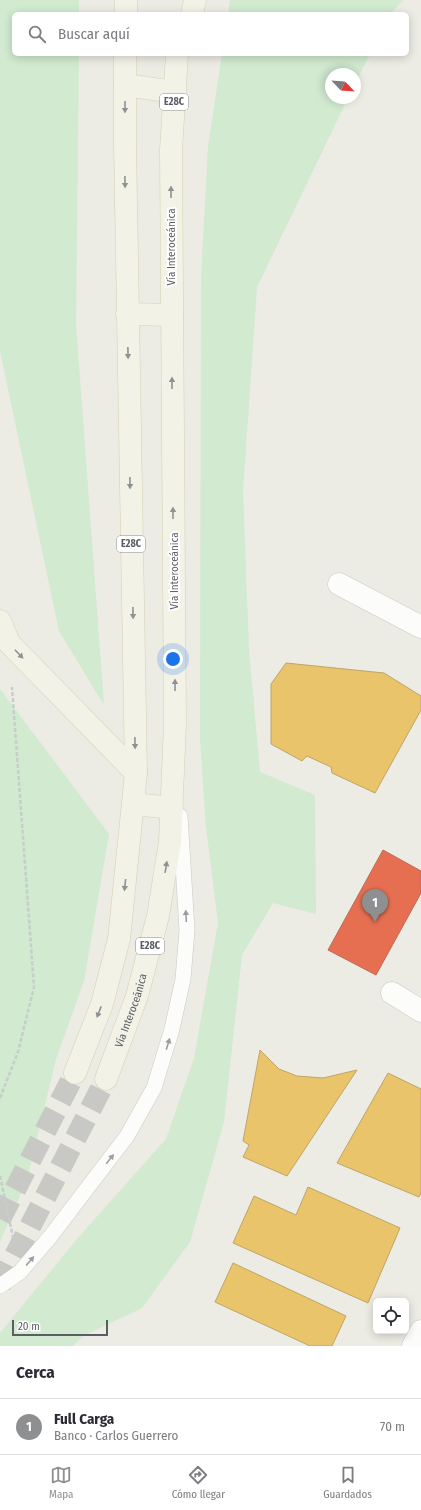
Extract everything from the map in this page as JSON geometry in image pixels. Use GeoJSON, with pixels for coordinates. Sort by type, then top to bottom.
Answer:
{"type":"FeatureCollection","features":[{"type":"Feature","properties":{"kind":"main road"},"geometry":{"type":"LineString","coordinates":[[126,0],[126,12]]}},
{"type":"Feature","properties":{"kind":"main road"},"geometry":{"type":"LineString","coordinates":[[180,0],[180,12]]}},
{"type":"Feature","properties":{"kind":"main road"},"geometry":{"type":"LineString","coordinates":[[192,12],[195,0]]}},
{"type":"Feature","properties":{"kind":"main road","name":"E28C"},"geometry":{"type":"LineString","coordinates":[[75,1073],[102,1004],[119,939],[136,773],[124,143],[125,56]]}},
{"type":"Feature","properties":{"kind":"main road","name":"Vía Interoceánica"},"geometry":{"type":"LineString","coordinates":[[106,1079],[137,996],[158,916],[170,842],[175,724],[171,150],[177,56]]}},
{"type":"Feature","properties":{"kind":"main road"},"geometry":{"type":"LineString","coordinates":[[171,150],[186,56]]}},
{"type":"Feature","properties":{"kind":"main road"},"geometry":{"type":"LineString","coordinates":[[125,85],[175,92]]}},
{"type":"Feature","properties":{"kind":"main road"},"geometry":{"type":"LineString","coordinates":[[127,314],[172,315]]}},
{"type":"Feature","properties":{"kind":"main road"},"geometry":{"type":"LineString","coordinates":[[0,621],[9,643],[136,773]]}},
{"type":"Feature","properties":{"kind":"main road"},"geometry":{"type":"LineString","coordinates":[[133,804],[172,808]]}},
{"type":"Feature","properties":{"kind":"street"},"geometry":{"type":"LineString","coordinates":[[340,584],[421,627]]}},
{"type":"Feature","properties":{"kind":"street"},"geometry":{"type":"LineString","coordinates":[[392,993],[421,1011]]}},
{"type":"Feature","properties":{"kind":"street"},"geometry":{"type":"LineString","coordinates":[[413,1346],[421,1331]]}},
{"type":"Feature","properties":{"kind":"lane"},"geometry":{"type":"LineString","coordinates":[[0,1286],[20,1272],[50,1237],[127,1136],[154,1088],[172,1029],[183,979],[187,930],[175,724]]}},
{"type":"Feature","properties":{"kind":"path"},"geometry":{"type":"LineString","coordinates":[[0,1098],[18,1052],[34,987],[9,643]]}},
{"type":"Feature","properties":{"kind":"path"},"geometry":{"type":"LineString","coordinates":[[0,1176],[20,1272]]}},
{"type":"Feature","properties":{"kind":"green space"},"geometry":{"type":"Polygon","coordinates":[[[0,0],[79,0],[79,12],[12,12],[12,56],[79,56],[76,324],[104,705],[59,631],[0,351],[0,0]]]}},
{"type":"Feature","properties":{"kind":"green space"},"geometry":{"type":"Polygon","coordinates":[[[230,0],[403,0],[392,12],[228,12],[230,0]]]}},
{"type":"Feature","properties":{"kind":"green space"},"geometry":{"type":"Polygon","coordinates":[[[222,56],[369,56],[361,72],[361,68],[325,68],[325,104],[345,104],[257,287],[243,491],[249,650],[260,772],[315,795],[316,914],[273,903],[242,955],[224,1122],[190,1242],[142,1308],[83,1336],[73,1346],[0,1346],[0,1333],[77,1239],[166,1139],[194,1058],[218,923],[206,827],[200,739],[201,280],[208,147],[222,56]]]}},
{"type":"Feature","properties":{"kind":"green space"},"geometry":{"type":"Polygon","coordinates":[[[0,689],[109,834],[84,981],[56,1059],[27,1180],[0,1242],[0,689]]]}},
{"type":"Feature","properties":{"kind":"building: Viviendas"},"geometry":{"type":"Polygon","coordinates":[[[286,663],[384,673],[421,696],[421,710],[375,793],[332,773],[331,767],[307,756],[302,761],[271,744],[271,684],[286,663]]]}},
{"type":"Feature","properties":{"kind":"building: Viviendas"},"geometry":{"type":"Polygon","coordinates":[[[260,1050],[279,1069],[297,1076],[323,1078],[357,1070],[287,1176],[243,1157],[249,1145],[243,1141],[260,1050]]]}},
{"type":"Feature","properties":{"kind":"building: Viviendas"},"geometry":{"type":"Polygon","coordinates":[[[388,1073],[421,1089],[421,1193],[419,1197],[337,1163],[388,1073]]]}},
{"type":"Feature","properties":{"kind":"building: Viviendas"},"geometry":{"type":"Polygon","coordinates":[[[308,1187],[400,1228],[368,1303],[233,1243],[254,1196],[296,1215],[308,1187]]]}},
{"type":"Feature","properties":{"kind":"building: Viviendas"},"geometry":{"type":"Polygon","coordinates":[[[233,1263],[346,1316],[332,1346],[310,1346],[215,1302],[233,1263]]]}},
{"type":"Feature","properties":{"kind":"building: Comercios"},"geometry":{"type":"Polygon","coordinates":[[[383,850],[421,871],[421,893],[376,975],[328,950],[383,850]]]}},
{"type":"Feature","properties":{"kind":"tunnel"},"geometry":{"type":"LineString","coordinates":[[0,1219],[75,1073]]}},
{"type":"Feature","properties":{"kind":"tunnel"},"geometry":{"type":"LineString","coordinates":[[0,1285],[106,1079]]}},
{"type":"Feature","properties":{"kind":"place","name":"Full Carga"},"geometry":{"type":"Point","coordinates":[375,922]}}]}
